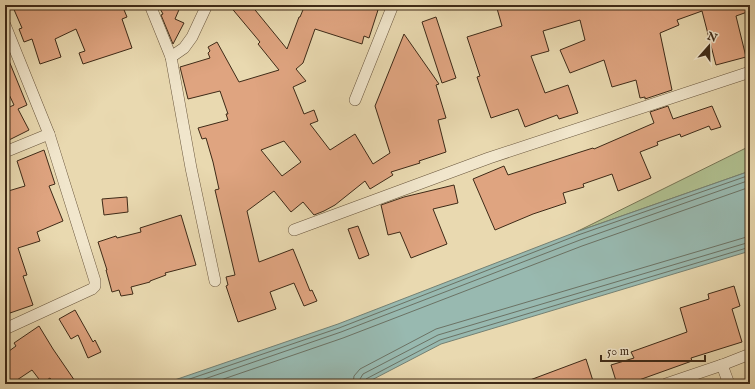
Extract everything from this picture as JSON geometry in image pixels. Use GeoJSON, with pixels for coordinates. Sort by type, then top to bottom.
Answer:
{"type":"FeatureCollection","features":[{"type":"Feature","properties":{"kind":"street"},"geometry":{"type":"LineString","coordinates":[[150,5],[171,57],[191,168],[215,281]]}},
{"type":"Feature","properties":{"kind":"street"},"geometry":{"type":"LineString","coordinates":[[171,57],[184,48],[192,37],[206,5]]}},
{"type":"Feature","properties":{"kind":"street"},"geometry":{"type":"LineString","coordinates":[[355,100],[393,5]]}},
{"type":"Feature","properties":{"kind":"street"},"geometry":{"type":"LineString","coordinates":[[5,25],[49,134],[95,286],[92,289],[5,329]]}},
{"type":"Feature","properties":{"kind":"street"},"geometry":{"type":"LineString","coordinates":[[294,230],[489,158],[750,72]]}},
{"type":"Feature","properties":{"kind":"street"},"geometry":{"type":"LineString","coordinates":[[5,152],[49,134]]}},
{"type":"Feature","properties":{"kind":"street"},"geometry":{"type":"LineString","coordinates":[[666,384],[750,354]]}},
{"type":"Feature","properties":{"kind":"street"},"geometry":{"type":"LineString","coordinates":[[722,365],[729,384]]}},
{"type":"Feature","properties":{"kind":"green space"},"geometry":{"type":"Polygon","coordinates":[[[750,146],[750,171],[576,232],[750,146]]]}},
{"type":"Feature","properties":{"kind":"water"},"geometry":{"type":"Polygon","coordinates":[[[750,171],[750,251],[441,344],[364,384],[163,384],[338,324],[576,232],[750,171]]]}},
{"type":"Feature","properties":{"kind":"building"},"geometry":{"type":"Polygon","coordinates":[[[12,5],[122,5],[127,17],[122,19],[132,48],[83,64],[79,53],[85,51],[76,29],[55,39],[61,57],[40,64],[32,39],[24,42],[19,29],[22,28],[12,5]]]}},
{"type":"Feature","properties":{"kind":"building"},"geometry":{"type":"Polygon","coordinates":[[[158,5],[181,5],[175,19],[184,23],[173,44],[161,15],[163,14],[158,5]]]}},
{"type":"Feature","properties":{"kind":"building"},"geometry":{"type":"Polygon","coordinates":[[[229,5],[251,5],[287,49],[305,5],[361,5],[378,10],[369,38],[364,36],[362,44],[315,29],[303,63],[296,69],[306,81],[293,87],[304,114],[314,110],[318,121],[310,124],[330,150],[355,134],[373,164],[390,153],[375,106],[404,34],[439,84],[436,85],[446,118],[438,120],[446,152],[419,161],[420,163],[391,172],[393,175],[370,189],[365,181],[335,205],[314,215],[303,202],[291,212],[274,191],[247,211],[259,262],[293,249],[310,291],[312,290],[317,301],[304,306],[294,283],[270,292],[276,309],[238,322],[226,286],[228,285],[226,277],[235,275],[215,190],[219,189],[206,138],[202,139],[198,128],[228,120],[226,114],[228,114],[220,91],[188,99],[180,67],[210,58],[208,53],[210,51],[208,47],[217,42],[239,82],[279,70],[258,44],[260,42],[229,5]],[[284,141],[261,150],[282,176],[301,162],[284,141]]]}},
{"type":"Feature","properties":{"kind":"building"},"geometry":{"type":"Polygon","coordinates":[[[496,5],[582,5],[583,7],[593,5],[750,5],[750,11],[736,16],[746,57],[716,65],[702,11],[677,20],[679,25],[660,33],[672,90],[645,99],[645,97],[640,98],[636,80],[612,87],[604,60],[570,73],[560,50],[585,40],[580,20],[543,31],[549,51],[531,56],[545,93],[568,85],[578,113],[559,119],[557,115],[525,127],[518,109],[491,118],[477,77],[480,76],[467,37],[502,26],[496,5]]]}},
{"type":"Feature","properties":{"kind":"building"},"geometry":{"type":"Polygon","coordinates":[[[436,17],[456,78],[442,83],[422,22],[436,17]]]}},
{"type":"Feature","properties":{"kind":"building"},"geometry":{"type":"Polygon","coordinates":[[[5,51],[27,105],[18,109],[29,130],[5,142],[5,109],[14,105],[5,86],[5,51]]]}},
{"type":"Feature","properties":{"kind":"building"},"geometry":{"type":"Polygon","coordinates":[[[668,106],[673,119],[712,106],[721,127],[711,130],[709,126],[681,137],[680,134],[657,142],[658,145],[640,152],[651,178],[618,191],[612,174],[583,184],[584,187],[563,193],[566,203],[533,214],[495,230],[473,179],[504,166],[508,175],[593,148],[594,149],[654,123],[650,112],[668,106]]]}},
{"type":"Feature","properties":{"kind":"building"},"geometry":{"type":"Polygon","coordinates":[[[44,150],[55,184],[49,186],[63,221],[37,232],[40,241],[18,248],[27,275],[23,276],[33,305],[10,313],[5,298],[5,192],[25,186],[17,161],[44,150]]]}},
{"type":"Feature","properties":{"kind":"building"},"geometry":{"type":"Polygon","coordinates":[[[454,185],[458,203],[433,209],[447,244],[411,258],[400,232],[388,235],[381,205],[404,197],[454,185]]]}},
{"type":"Feature","properties":{"kind":"building"},"geometry":{"type":"Polygon","coordinates":[[[127,197],[128,212],[104,215],[102,199],[127,197]]]}},
{"type":"Feature","properties":{"kind":"building"},"geometry":{"type":"Polygon","coordinates":[[[181,215],[196,265],[165,273],[166,275],[150,282],[131,287],[133,294],[121,296],[119,290],[112,292],[98,242],[116,236],[117,238],[141,232],[140,228],[181,215]]]}},
{"type":"Feature","properties":{"kind":"building"},"geometry":{"type":"Polygon","coordinates":[[[358,226],[369,255],[359,259],[348,229],[358,226]]]}},
{"type":"Feature","properties":{"kind":"building"},"geometry":{"type":"Polygon","coordinates":[[[734,286],[740,306],[732,309],[742,342],[691,358],[692,361],[639,380],[640,384],[617,384],[611,365],[634,358],[631,352],[687,332],[680,308],[709,299],[708,294],[734,286]]]}},
{"type":"Feature","properties":{"kind":"building"},"geometry":{"type":"Polygon","coordinates":[[[75,310],[93,342],[95,340],[101,352],[88,358],[78,335],[71,339],[59,319],[75,310]]]}},
{"type":"Feature","properties":{"kind":"building"},"geometry":{"type":"Polygon","coordinates":[[[39,326],[77,384],[54,384],[50,378],[42,383],[32,370],[11,384],[5,384],[5,354],[16,346],[14,343],[39,326]]]}},
{"type":"Feature","properties":{"kind":"building"},"geometry":{"type":"Polygon","coordinates":[[[586,359],[594,384],[522,384],[522,383],[586,359]]]}}]}
